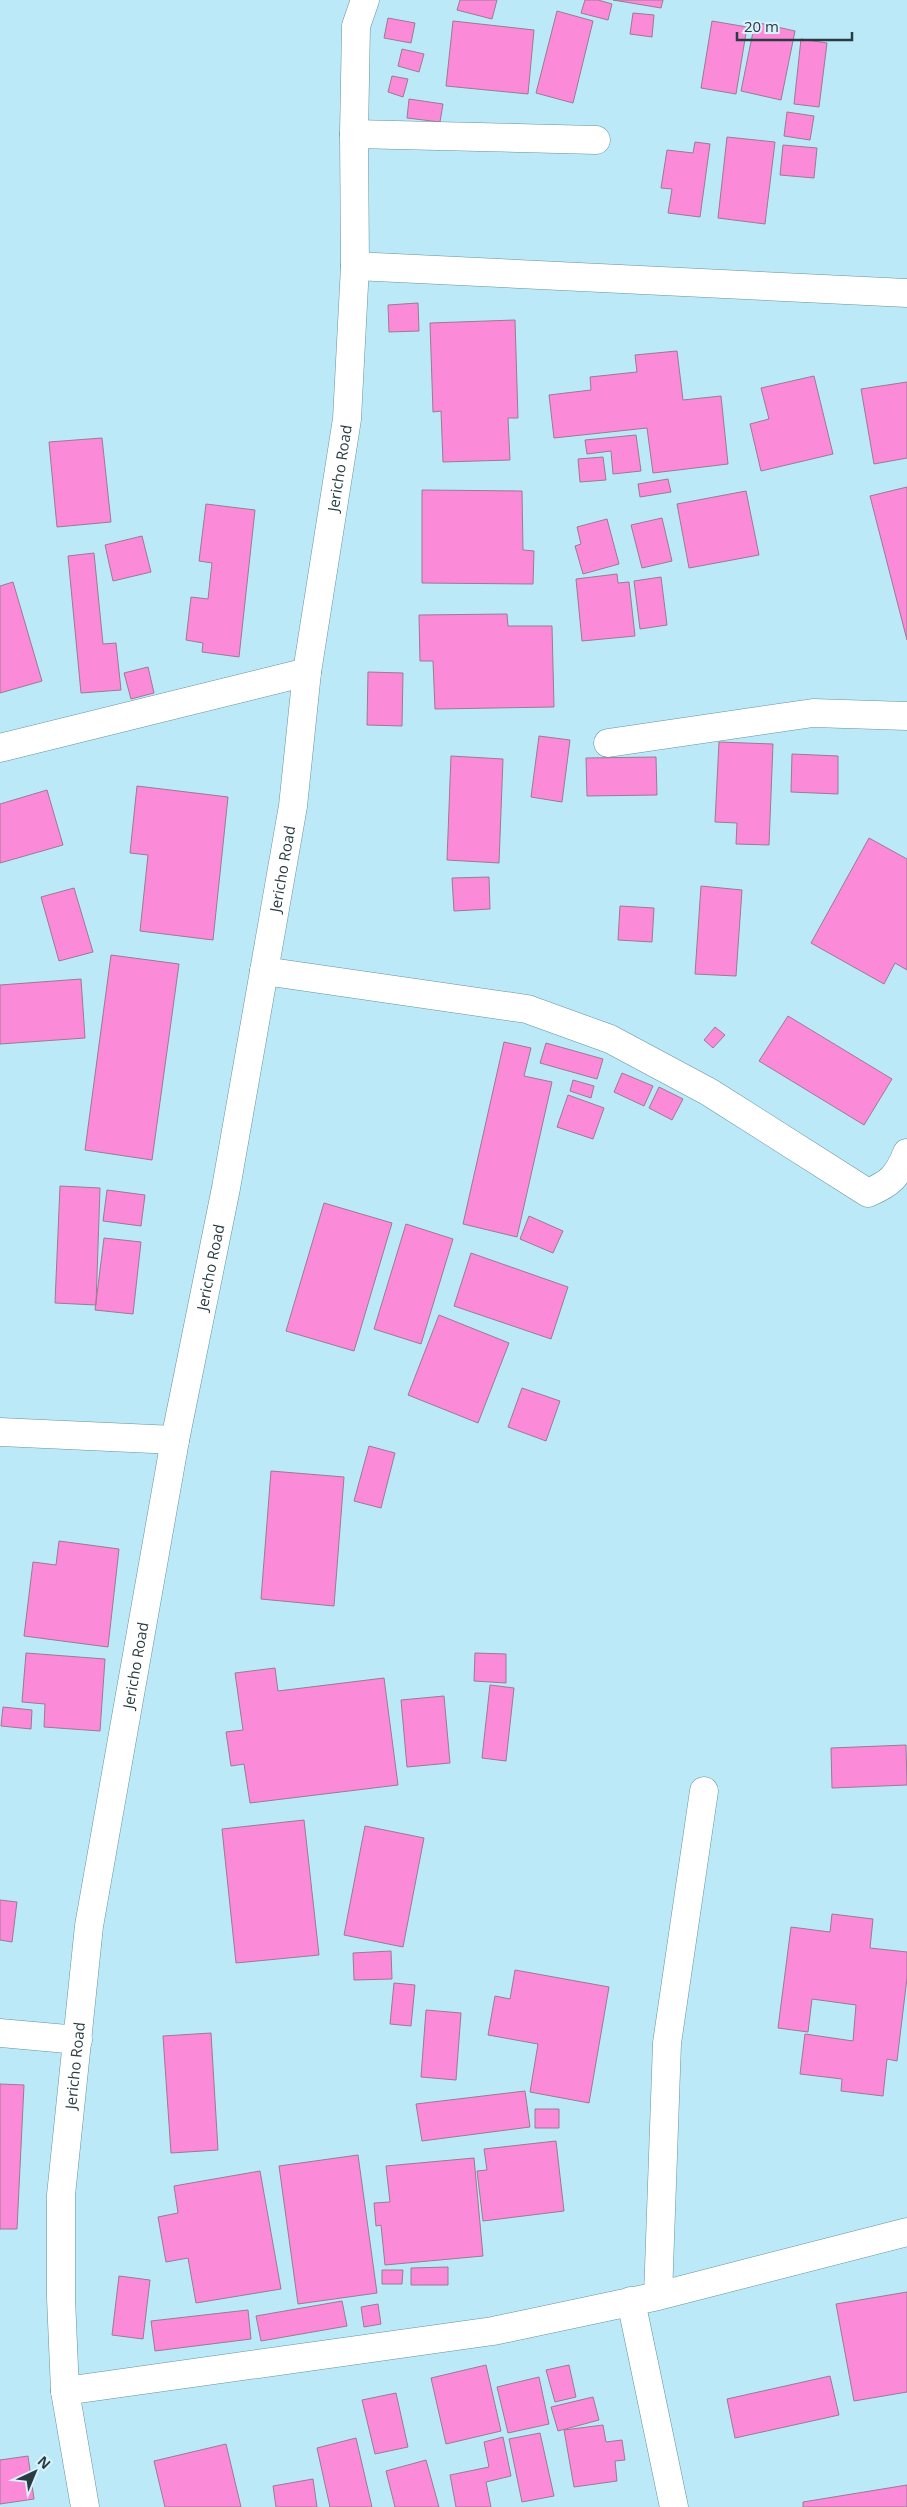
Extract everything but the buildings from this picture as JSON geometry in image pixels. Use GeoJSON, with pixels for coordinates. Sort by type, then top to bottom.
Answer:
{"type":"FeatureCollection","features":[{"type":"Feature","properties":{"kind":"street","name":"Jericho Road"},"geometry":{"type":"LineString","coordinates":[[346,0],[356,26]]}},
{"type":"Feature","properties":{"kind":"street","name":"Jericho Road"},"geometry":{"type":"LineString","coordinates":[[85,2507],[65,2391],[61,2298],[61,2194],[89,1926],[175,1440],[226,1188],[293,806],[307,672],[347,419],[356,266],[354,134],[356,26],[365,0]]}},
{"type":"Feature","properties":{"kind":"street"},"geometry":{"type":"LineString","coordinates":[[354,134],[596,140]]}},
{"type":"Feature","properties":{"kind":"street"},"geometry":{"type":"LineString","coordinates":[[356,266],[907,293]]}},
{"type":"Feature","properties":{"kind":"street"},"geometry":{"type":"LineString","coordinates":[[0,748],[307,672]]}},
{"type":"Feature","properties":{"kind":"street"},"geometry":{"type":"LineString","coordinates":[[608,743],[812,713],[907,716]]}},
{"type":"Feature","properties":{"kind":"street"},"geometry":{"type":"LineString","coordinates":[[264,971],[527,1009],[610,1040],[709,1092],[868,1193],[887,1184],[905,1167]]}},
{"type":"Feature","properties":{"kind":"street"},"geometry":{"type":"LineString","coordinates":[[0,1432],[175,1440]]}},
{"type":"Feature","properties":{"kind":"street"},"geometry":{"type":"LineString","coordinates":[[658,2296],[667,2043],[704,1792]]}},
{"type":"Feature","properties":{"kind":"street"},"geometry":{"type":"LineString","coordinates":[[0,2033],[78,2040]]}},
{"type":"Feature","properties":{"kind":"street"},"geometry":{"type":"LineString","coordinates":[[65,2391],[493,2331],[658,2296],[907,2232]]}},
{"type":"Feature","properties":{"kind":"street"},"geometry":{"type":"LineString","coordinates":[[631,2301],[674,2507]]}}]}
